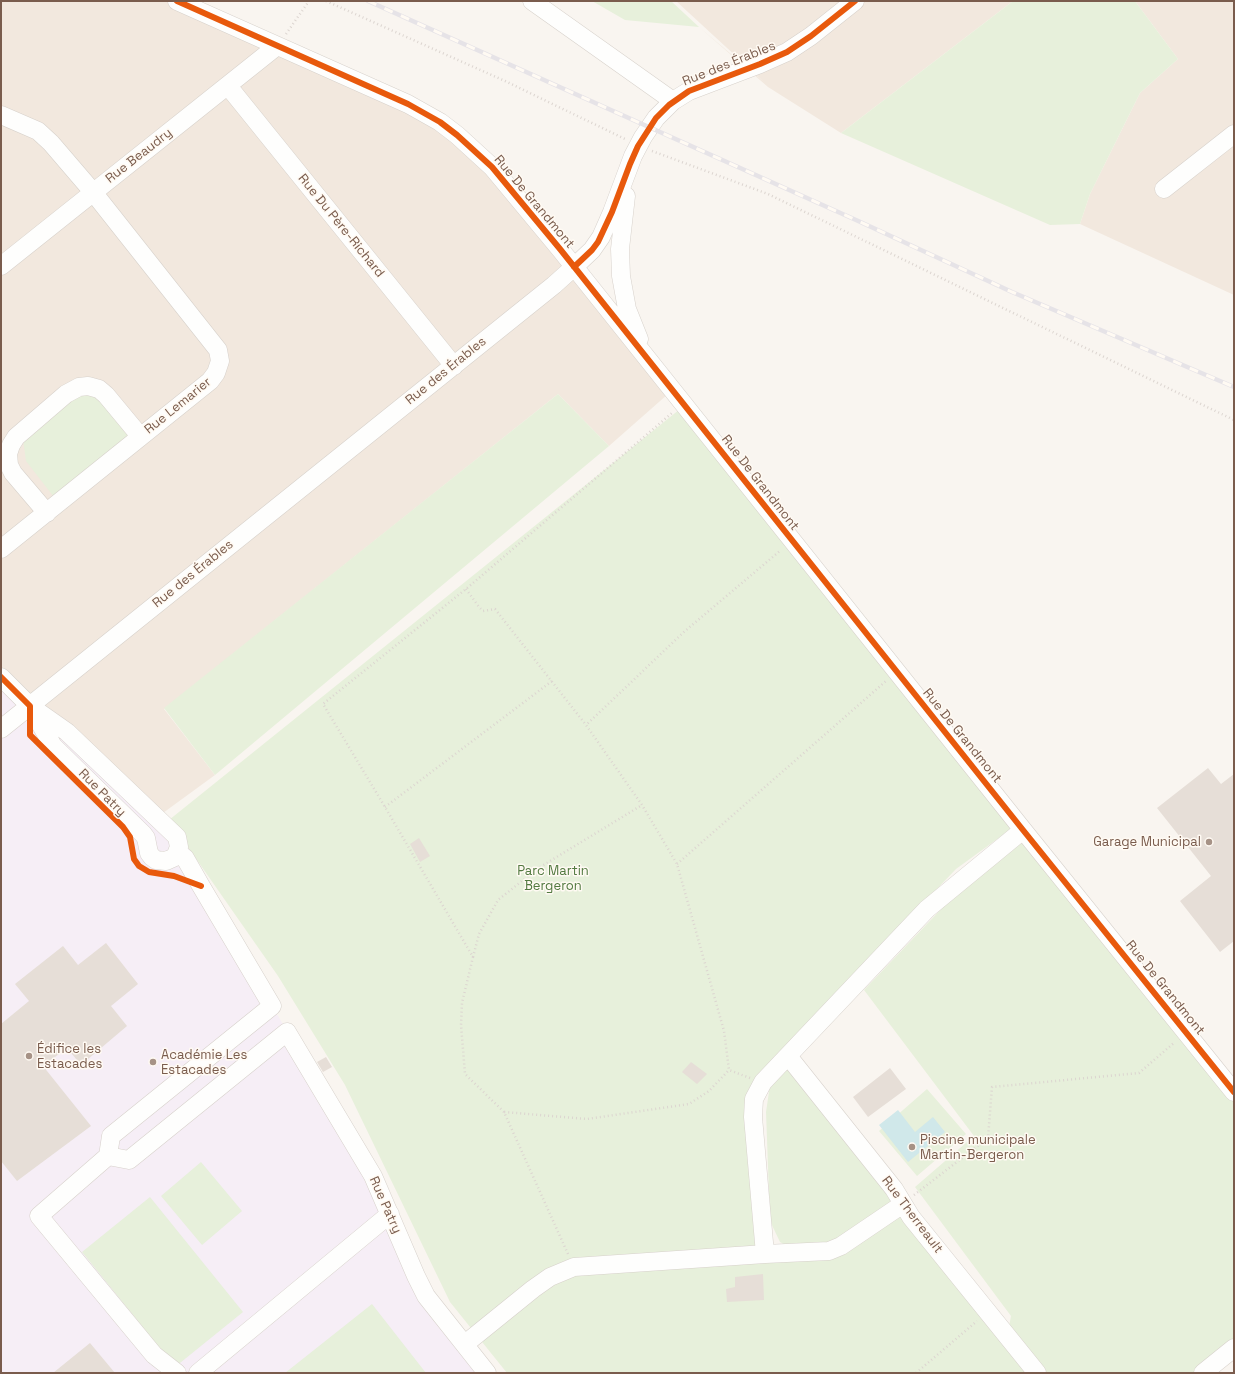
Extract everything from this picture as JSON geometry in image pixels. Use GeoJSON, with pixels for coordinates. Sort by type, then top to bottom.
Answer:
{"type":"FeatureCollection","features":[{"type":"Feature","properties":{"kind":"street","name":"Rue De Grandmont"},"geometry":{"type":"LineString","coordinates":[[177,1],[396,98],[425,113],[457,135],[492,167],[649,360],[1022,830],[1234,1092]]}},
{"type":"Feature","properties":{"kind":"street"},"geometry":{"type":"LineString","coordinates":[[532,1],[673,101]]}},
{"type":"Feature","properties":{"kind":"street","name":"Rue des Érables"},"geometry":{"type":"LineString","coordinates":[[1,729],[454,366],[574,267],[592,250],[601,237],[638,146],[656,118],[673,101],[689,91],[787,52],[811,36],[855,1]]}},
{"type":"Feature","properties":{"kind":"street","name":"Rue Beaudry"},"geometry":{"type":"LineString","coordinates":[[1,266],[277,46]]}},
{"type":"Feature","properties":{"kind":"street","name":"Rue Du Père-Richard"},"geometry":{"type":"LineString","coordinates":[[228,86],[454,366]]}},
{"type":"Feature","properties":{"kind":"street"},"geometry":{"type":"LineString","coordinates":[[1,115],[38,131],[44,136],[93,192]]}},
{"type":"Feature","properties":{"kind":"street"},"geometry":{"type":"LineString","coordinates":[[1164,189],[1234,134]]}},
{"type":"Feature","properties":{"kind":"street"},"geometry":{"type":"LineString","coordinates":[[630,164],[620,249],[621,276],[631,320],[649,360]]}},
{"type":"Feature","properties":{"kind":"street","name":"Rue Lemarier"},"geometry":{"type":"LineString","coordinates":[[1,549],[213,378],[219,367],[220,355],[218,350],[93,192]]}},
{"type":"Feature","properties":{"kind":"street"},"geometry":{"type":"LineString","coordinates":[[46,513],[13,473],[9,465],[8,454],[16,437],[66,394],[83,386],[98,389],[106,395],[140,436]]}},
{"type":"Feature","properties":{"kind":"street","name":"Rue Patry"},"geometry":{"type":"LineString","coordinates":[[1,677],[30,706],[67,732],[177,837],[179,847],[175,857],[166,862],[152,857],[149,853],[146,838],[143,834],[53,746],[30,706]]}},
{"type":"Feature","properties":{"kind":"street"},"geometry":{"type":"LineString","coordinates":[[765,1254],[753,1116],[754,1099],[763,1082],[927,909],[1022,830]]}},
{"type":"Feature","properties":{"kind":"street","name":"Rue Patry"},"geometry":{"type":"LineString","coordinates":[[178,852],[185,858],[272,1006],[111,1136],[108,1156],[129,1160],[288,1032],[373,1176],[420,1286],[426,1296],[487,1373]]}},
{"type":"Feature","properties":{"kind":"street","name":"Rue Therreault"},"geometry":{"type":"LineString","coordinates":[[788,1056],[894,1189],[911,1217],[1037,1373]]}},
{"type":"Feature","properties":{"kind":"street"},"geometry":{"type":"LineString","coordinates":[[108,1156],[39,1216],[154,1355],[177,1373]]}},
{"type":"Feature","properties":{"kind":"street"},"geometry":{"type":"LineString","coordinates":[[465,1344],[532,1289],[550,1277],[574,1267],[829,1251],[841,1246],[903,1204]]}},
{"type":"Feature","properties":{"kind":"street"},"geometry":{"type":"LineString","coordinates":[[198,1373],[390,1214]]}},
{"type":"Feature","properties":{"kind":"street"},"geometry":{"type":"LineString","coordinates":[[1203,1373],[1234,1348]]}},
{"type":"Feature","properties":{"kind":"path"},"geometry":{"type":"LineString","coordinates":[[277,46],[309,1]]}},
{"type":"Feature","properties":{"kind":"path"},"geometry":{"type":"LineString","coordinates":[[326,1],[505,81],[638,146],[768,194],[1234,420]]}},
{"type":"Feature","properties":{"kind":"path"},"geometry":{"type":"LineString","coordinates":[[473,957],[323,704],[466,589],[683,404]]}},
{"type":"Feature","properties":{"kind":"path"},"geometry":{"type":"LineString","coordinates":[[586,725],[685,631],[792,541]]}},
{"type":"Feature","properties":{"kind":"path"},"geometry":{"type":"LineString","coordinates":[[466,589],[483,611],[495,609],[586,725],[642,805],[677,864],[724,1031],[729,1070],[710,1091],[689,1104],[587,1119],[504,1112]]}},
{"type":"Feature","properties":{"kind":"path"},"geometry":{"type":"LineString","coordinates":[[677,864],[897,672]]}},
{"type":"Feature","properties":{"kind":"path"},"geometry":{"type":"LineString","coordinates":[[385,807],[552,681]]}},
{"type":"Feature","properties":{"kind":"path"},"geometry":{"type":"LineString","coordinates":[[574,1267],[504,1112],[465,1074],[462,1003],[479,934],[498,900],[536,869],[642,805]]}},
{"type":"Feature","properties":{"kind":"path"},"geometry":{"type":"LineString","coordinates":[[903,1204],[988,1138],[992,1087],[1139,1073],[1186,1032]]}},
{"type":"Feature","properties":{"kind":"path"},"geometry":{"type":"LineString","coordinates":[[729,1070],[763,1082]]}},
{"type":"Feature","properties":{"kind":"path"},"geometry":{"type":"LineString","coordinates":[[916,1373],[988,1312]]}},
{"type":"Feature","properties":{"kind":"shaded area"},"geometry":{"type":"Polygon","coordinates":[[[1,1],[188,1],[449,123],[676,387],[609,446],[558,394],[164,709],[215,775],[152,821],[1,688],[1,1]]]}},
{"type":"Feature","properties":{"kind":"shaded area"},"geometry":{"type":"Polygon","coordinates":[[[676,1],[1013,1],[841,133],[768,87],[699,27],[764,82],[676,1]]]}},
{"type":"Feature","properties":{"kind":"shaded area"},"geometry":{"type":"Polygon","coordinates":[[[1135,1],[1234,1],[1234,295],[1080,224],[1090,194],[1140,93],[1178,59],[1135,1]]]}},
{"type":"Feature","properties":{"kind":"shaded area"},"geometry":{"type":"Polygon","coordinates":[[[1,675],[32,705],[1,730],[1,675]]]}},
{"type":"Feature","properties":{"kind":"shaded area","name":"Académie Les Estacades"},"geometry":{"type":"Polygon","coordinates":[[[38,708],[176,844],[373,1176],[439,1310],[490,1373],[1,1373],[1,738],[38,708]]]}},
{"type":"Feature","properties":{"kind":"green space"},"geometry":{"type":"Polygon","coordinates":[[[592,1],[671,1],[699,27],[625,20],[592,1]]]}},
{"type":"Feature","properties":{"kind":"green space"},"geometry":{"type":"Polygon","coordinates":[[[1013,1],[1135,1],[1178,59],[1140,93],[1090,194],[1080,224],[1050,225],[841,133],[1013,1]]]}},
{"type":"Feature","properties":{"kind":"green space"},"geometry":{"type":"Polygon","coordinates":[[[102,387],[141,435],[57,501],[26,461],[23,439],[83,388],[102,387]]]}},
{"type":"Feature","properties":{"kind":"green space"},"geometry":{"type":"Polygon","coordinates":[[[558,394],[609,446],[215,775],[164,708],[558,394]]]}},
{"type":"Feature","properties":{"kind":"green space","name":"Parc Martin Bergeron"},"geometry":{"type":"Polygon","coordinates":[[[690,401],[1022,821],[956,869],[758,1076],[767,1251],[800,1260],[912,1208],[1007,1337],[1011,1316],[915,1187],[974,1136],[864,990],[968,881],[1030,834],[1234,1094],[1234,1349],[1204,1373],[507,1373],[450,1302],[345,1085],[278,976],[169,820],[690,401]]]}},
{"type":"Feature","properties":{"kind":"green space"},"geometry":{"type":"Polygon","coordinates":[[[792,1057],[908,1196],[831,1242],[797,1251],[780,1242],[770,1221],[766,1112],[770,1085],[792,1057]]]}},
{"type":"Feature","properties":{"kind":"green space"},"geometry":{"type":"Polygon","coordinates":[[[927,1089],[966,1134],[917,1176],[879,1131],[927,1089]]]}},
{"type":"Feature","properties":{"kind":"green space"},"geometry":{"type":"Polygon","coordinates":[[[201,1162],[242,1211],[202,1245],[161,1196],[201,1162]]]}},
{"type":"Feature","properties":{"kind":"green space"},"geometry":{"type":"Polygon","coordinates":[[[150,1197],[243,1312],[175,1367],[82,1252],[150,1197]]]}},
{"type":"Feature","properties":{"kind":"green space"},"geometry":{"type":"Polygon","coordinates":[[[372,1304],[426,1373],[285,1373],[372,1304]]]}},
{"type":"Feature","properties":{"kind":"water","name":"Piscine municipale Martin-Bergeron"},"geometry":{"type":"Polygon","coordinates":[[[898,1110],[915,1132],[933,1117],[945,1132],[908,1162],[879,1125],[898,1110]]]}},
{"type":"Feature","properties":{"kind":"building","name":"Garage Municipal"},"geometry":{"type":"Polygon","coordinates":[[[1208,768],[1221,784],[1234,774],[1234,941],[1220,952],[1180,901],[1211,876],[1157,808],[1208,768]]]}},
{"type":"Feature","properties":{"kind":"building"},"geometry":{"type":"Polygon","coordinates":[[[419,838],[430,856],[420,862],[410,844],[419,838]]]}},
{"type":"Feature","properties":{"kind":"building","name":"Édifice les Estacades"},"geometry":{"type":"Polygon","coordinates":[[[106,943],[138,984],[111,1006],[127,1026],[81,1065],[67,1048],[43,1066],[91,1126],[17,1181],[1,1161],[1,1024],[29,1001],[15,984],[63,946],[78,965],[106,943]]]}},
{"type":"Feature","properties":{"kind":"building"},"geometry":{"type":"Polygon","coordinates":[[[326,1057],[332,1067],[323,1072],[317,1062],[326,1057]]]}},
{"type":"Feature","properties":{"kind":"building"},"geometry":{"type":"Polygon","coordinates":[[[691,1062],[707,1074],[697,1084],[682,1072],[691,1062]]]}},
{"type":"Feature","properties":{"kind":"building"},"geometry":{"type":"Polygon","coordinates":[[[890,1068],[906,1089],[868,1117],[853,1097],[890,1068]]]}},
{"type":"Feature","properties":{"kind":"building"},"geometry":{"type":"Polygon","coordinates":[[[763,1274],[764,1300],[727,1302],[726,1289],[735,1287],[735,1277],[763,1274]]]}},
{"type":"Feature","properties":{"kind":"building"},"geometry":{"type":"Polygon","coordinates":[[[90,1343],[115,1373],[53,1373],[90,1343]]]}},
{"type":"Feature","properties":{"kind":"railway"},"geometry":{"type":"LineString","coordinates":[[368,1],[856,220],[1012,292],[1234,387]]}},
{"type":"Feature","properties":{"kind":"cycle path"},"geometry":{"type":"LineString","coordinates":[[177,1],[408,104],[440,122],[457,135],[492,167],[560,249],[1234,1092]]}},
{"type":"Feature","properties":{"kind":"cycle path"},"geometry":{"type":"LineString","coordinates":[[574,267],[592,250],[598,242],[612,212],[638,146],[656,118],[669,105],[689,91],[787,52],[811,36],[855,1]]}},
{"type":"Feature","properties":{"kind":"cycle path"},"geometry":{"type":"LineString","coordinates":[[1,677],[30,706],[30,735],[123,827],[130,837],[134,859],[139,866],[149,872],[174,876],[201,886]]}},
{"type":"Feature","properties":{"kind":"place","name":"Garage Municipal"},"geometry":{"type":"Point","coordinates":[1209,842]}},
{"type":"Feature","properties":{"kind":"place","name":"Édifice les Estacades"},"geometry":{"type":"Point","coordinates":[29,1056]}},
{"type":"Feature","properties":{"kind":"place","name":"Académie Les Estacades"},"geometry":{"type":"Point","coordinates":[153,1062]}},
{"type":"Feature","properties":{"kind":"place","name":"Piscine municipale Martin-Bergeron"},"geometry":{"type":"Point","coordinates":[912,1147]}}]}
